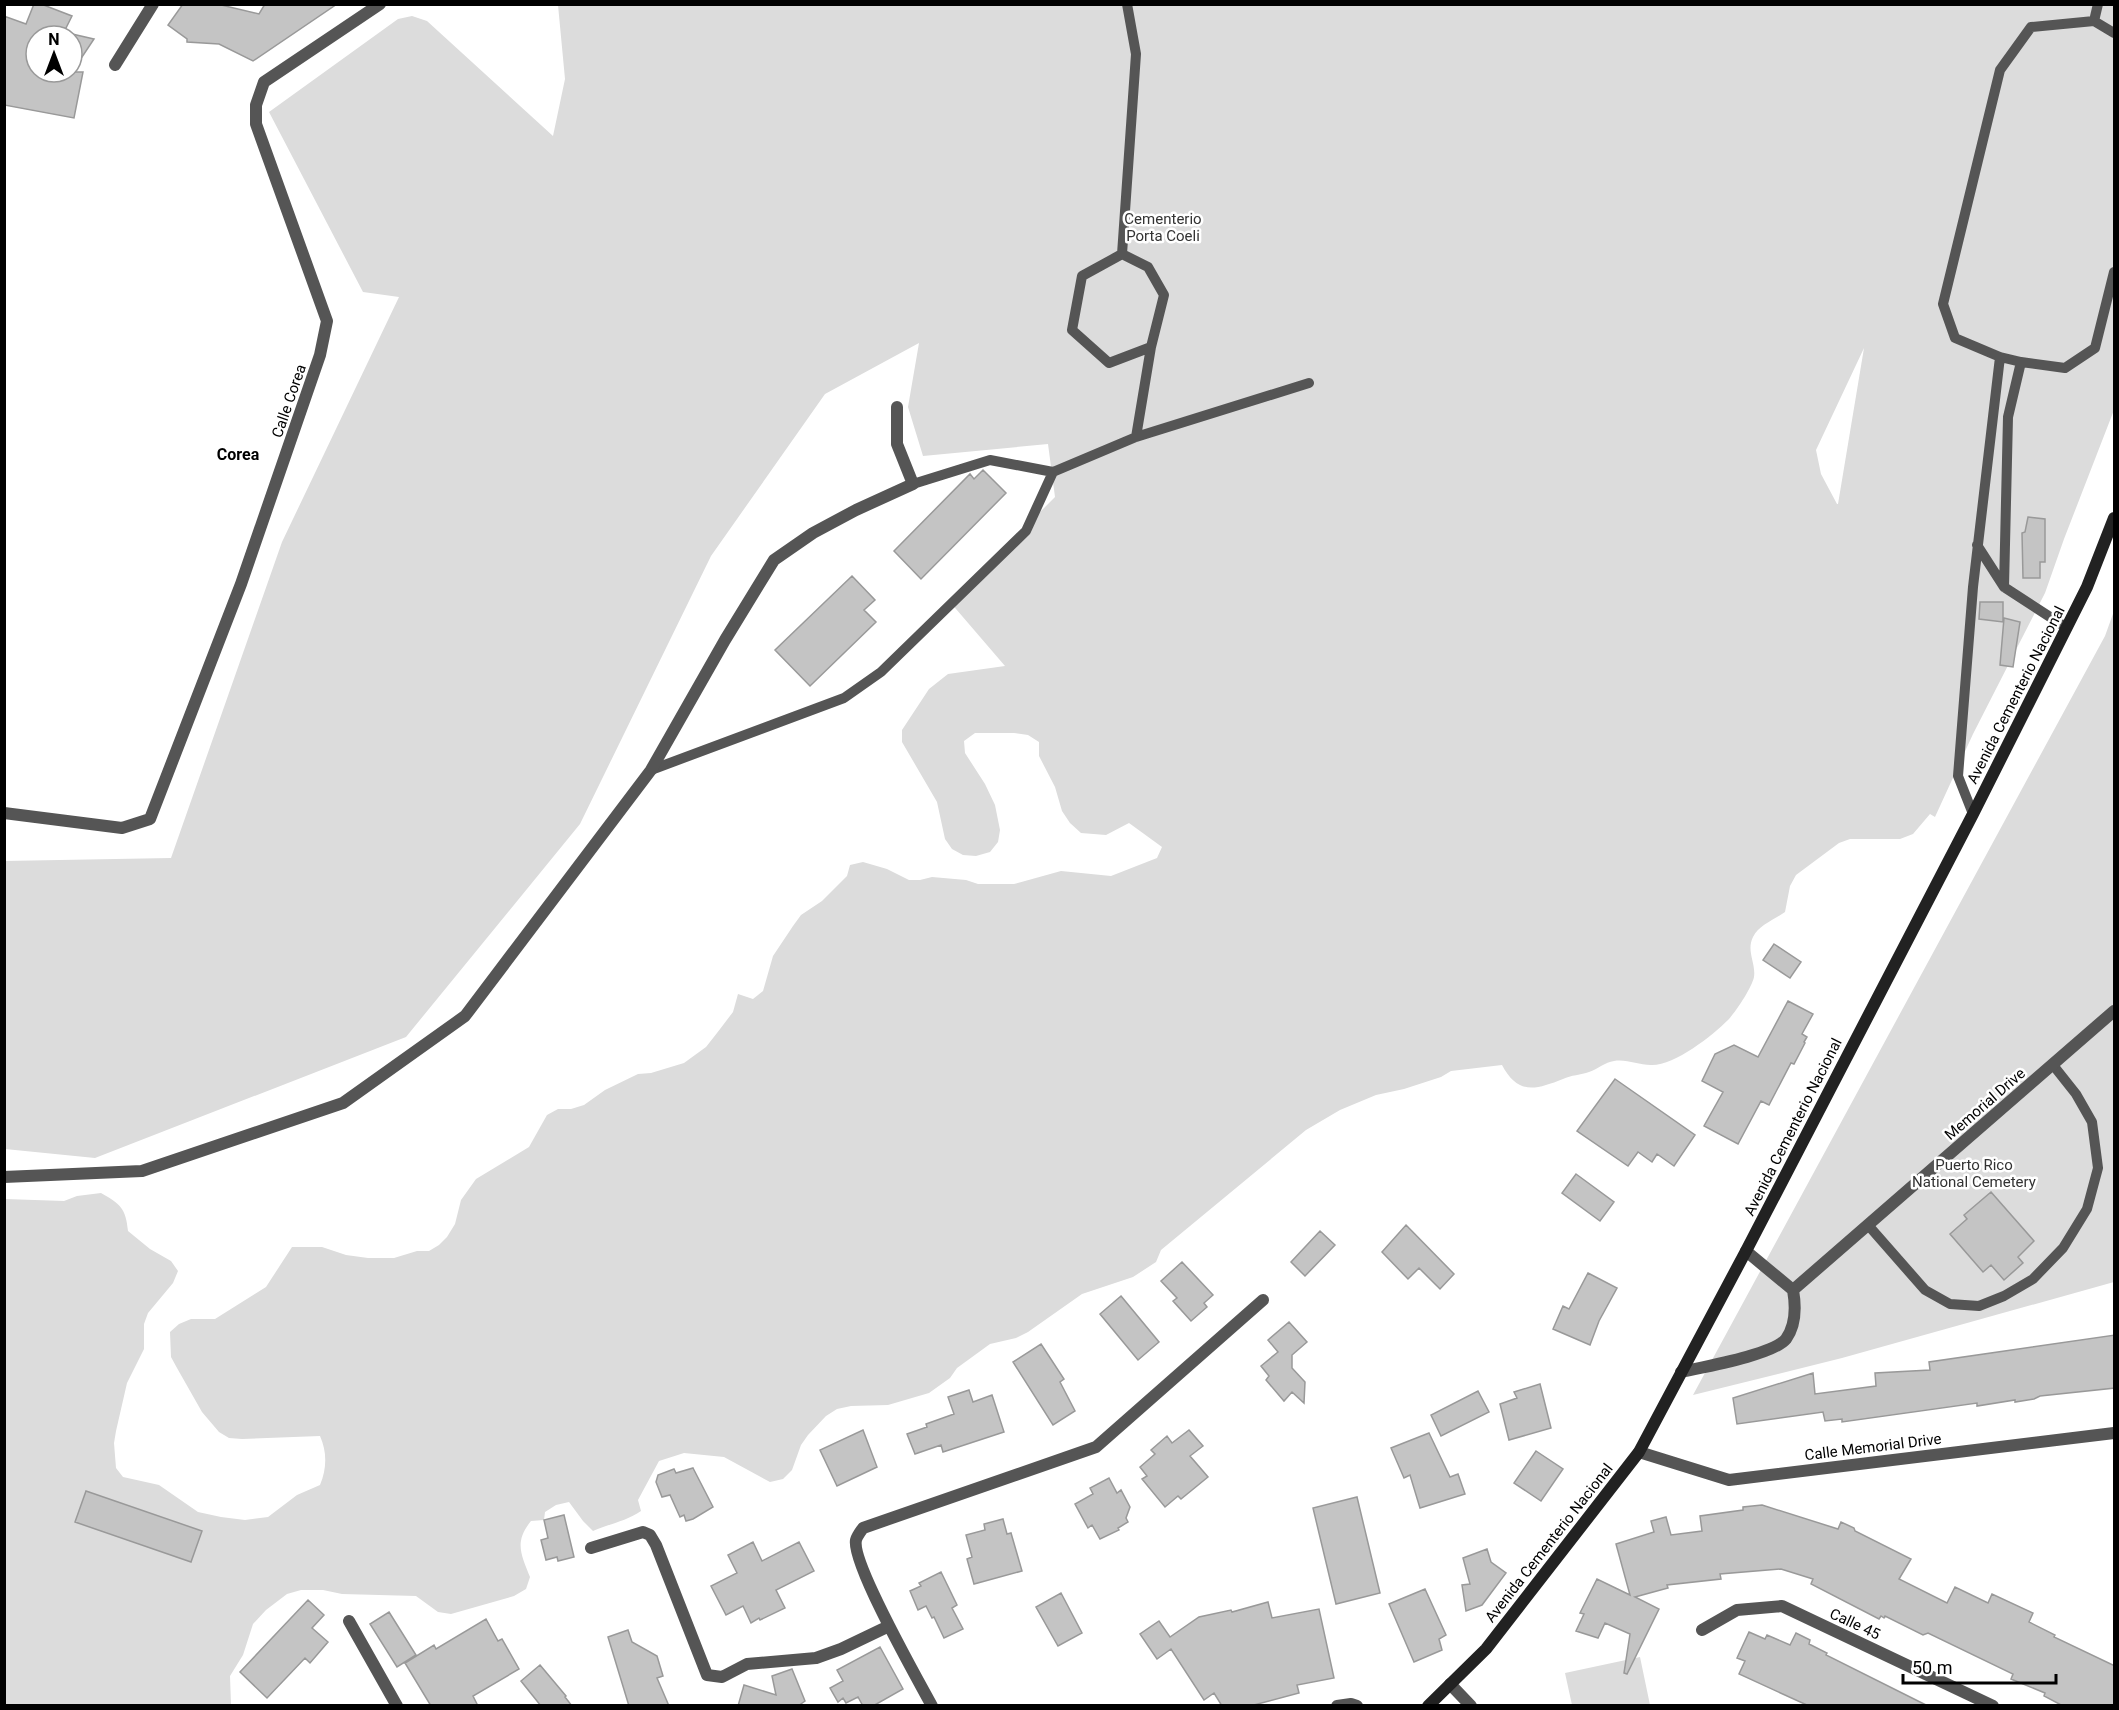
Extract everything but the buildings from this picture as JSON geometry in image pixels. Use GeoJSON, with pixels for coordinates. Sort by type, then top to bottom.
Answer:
{"type":"FeatureCollection","features":[{"type":"Feature","properties":{"kind":"street"},"geometry":{"type":"LineString","coordinates":[[115,65],[153,4]]}},
{"type":"Feature","properties":{"kind":"street","name":"Calle Corea"},"geometry":{"type":"LineString","coordinates":[[4,813],[122,828],[150,819],[241,584],[320,355],[327,321],[256,124],[256,105],[264,82],[380,4]]}},
{"type":"Feature","properties":{"kind":"street"},"geometry":{"type":"LineString","coordinates":[[4,1177],[142,1171],[343,1103],[465,1016],[651,770],[725,640],[774,560],[813,533],[913,484],[897,444],[897,407]]}},
{"type":"Feature","properties":{"kind":"street","name":"Avenida Cementerio Nacional"},"geometry":{"type":"LineString","coordinates":[[1428,1706],[1486,1650],[1639,1452],[1973,814],[2087,587],[2115,518]]}},
{"type":"Feature","properties":{"kind":"street","name":"Memorial Drive"},"geometry":{"type":"LineString","coordinates":[[1793,1290],[2115,1011]]}},
{"type":"Feature","properties":{"kind":"street"},"geometry":{"type":"LineString","coordinates":[[1681,1372],[1767,1352],[1785,1340],[1795,1315],[1793,1290],[1746,1251]]}},
{"type":"Feature","properties":{"kind":"street"},"geometry":{"type":"LineString","coordinates":[[932,1706],[889,1626],[857,1557],[856,1540],[863,1528],[1096,1447],[1263,1300]]}},
{"type":"Feature","properties":{"kind":"street","name":"Calle Memorial Drive"},"geometry":{"type":"LineString","coordinates":[[1639,1452],[1729,1480],[2115,1432]]}},
{"type":"Feature","properties":{"kind":"street"},"geometry":{"type":"LineString","coordinates":[[591,1548],[643,1532],[650,1535],[707,1675],[722,1677],[747,1664],[816,1658],[889,1626]]}},
{"type":"Feature","properties":{"kind":"street","name":"Calle 45"},"geometry":{"type":"LineString","coordinates":[[1702,1630],[1737,1610],[1782,1606],[1993,1706]]}},
{"type":"Feature","properties":{"kind":"street"},"geometry":{"type":"LineString","coordinates":[[349,1622],[391,1704]]}},
{"type":"Feature","properties":{"kind":"street"},"geometry":{"type":"LineString","coordinates":[[1450,1684],[1471,1706]]}},
{"type":"Feature","properties":{"kind":"street"},"geometry":{"type":"LineString","coordinates":[[1337,1706],[1351,1704],[1357,1706]]}},
{"type":"Feature","properties":{"kind":"lane"},"geometry":{"type":"LineString","coordinates":[[1122,254],[1136,54],[1127,4]]}},
{"type":"Feature","properties":{"kind":"lane"},"geometry":{"type":"LineString","coordinates":[[2094,21],[2098,4]]}},
{"type":"Feature","properties":{"kind":"lane"},"geometry":{"type":"LineString","coordinates":[[2115,33],[2094,21],[2031,27],[2000,70],[1942,304],[1955,338],[2000,357],[2066,368],[2095,348],[2115,272]]}},
{"type":"Feature","properties":{"kind":"lane"},"geometry":{"type":"LineString","coordinates":[[1122,254],[1082,276],[1072,330],[1108,363],[1151,347]]}},
{"type":"Feature","properties":{"kind":"lane"},"geometry":{"type":"LineString","coordinates":[[1122,254],[1148,267],[1164,295],[1151,347],[1136,437]]}},
{"type":"Feature","properties":{"kind":"lane"},"geometry":{"type":"LineString","coordinates":[[1973,814],[1958,776],[1977,545],[2000,357]]}},
{"type":"Feature","properties":{"kind":"lane"},"geometry":{"type":"LineString","coordinates":[[2004,587],[2008,417],[2021,362]]}},
{"type":"Feature","properties":{"kind":"lane"},"geometry":{"type":"LineString","coordinates":[[913,484],[990,460],[1053,472],[1136,437],[1309,383]]}},
{"type":"Feature","properties":{"kind":"lane"},"geometry":{"type":"LineString","coordinates":[[651,770],[844,698],[881,672],[1026,531],[1053,472]]}},
{"type":"Feature","properties":{"kind":"lane"},"geometry":{"type":"LineString","coordinates":[[1977,545],[2004,587],[2067,628]]}},
{"type":"Feature","properties":{"kind":"lane"},"geometry":{"type":"LineString","coordinates":[[1868,1225],[1925,1290],[1950,1304],[1979,1306],[2004,1296],[2032,1279],[2063,1248],[2087,1209],[2098,1168],[2092,1122],[2076,1094],[2053,1065]]}},
{"type":"Feature","properties":{"kind":"green space","name":"Cementerio Porta Coeli"},"geometry":{"type":"Polygon","coordinates":[[[558,5],[2114,5],[2114,410],[2045,593],[1973,734],[1935,817],[1930,814],[1913,834],[1900,839],[1850,839],[1839,843],[1796,875],[1790,886],[1785,912],[1763,926],[1753,937],[1750,947],[1754,977],[1743,999],[1728,1020],[1692,1049],[1660,1064],[1646,1065],[1614,1061],[1589,1072],[1536,1087],[1521,1086],[1508,1075],[1502,1065],[1451,1071],[1441,1077],[1376,1095],[1340,1110],[1306,1130],[1161,1250],[1156,1262],[1133,1277],[1082,1294],[1028,1332],[1016,1338],[990,1344],[957,1368],[950,1378],[929,1393],[888,1405],[851,1406],[837,1409],[826,1416],[801,1445],[792,1470],[783,1479],[770,1482],[724,1457],[684,1453],[659,1461],[638,1500],[641,1511],[624,1520],[593,1531],[569,1502],[556,1505],[545,1512],[544,1520],[531,1521],[522,1535],[522,1555],[530,1577],[526,1589],[514,1596],[451,1614],[438,1612],[416,1596],[342,1594],[323,1590],[301,1590],[287,1594],[266,1610],[253,1624],[243,1655],[230,1676],[231,1705],[5,1705],[5,1199],[64,1201],[77,1196],[101,1193],[113,1200],[124,1212],[128,1231],[150,1249],[171,1261],[178,1271],[173,1283],[148,1313],[144,1324],[144,1349],[127,1383],[114,1443],[116,1468],[123,1477],[159,1485],[198,1512],[245,1520],[268,1517],[297,1495],[320,1485],[325,1460],[320,1436],[242,1439],[229,1438],[219,1432],[202,1412],[171,1357],[170,1332],[179,1324],[191,1319],[215,1319],[266,1287],[292,1247],[322,1247],[346,1255],[394,1258],[417,1251],[429,1251],[439,1245],[455,1224],[461,1200],[476,1179],[529,1147],[547,1115],[558,1109],[571,1109],[584,1105],[605,1090],[638,1074],[651,1073],[684,1063],[706,1047],[733,1012],[738,994],[753,999],[763,991],[773,956],[793,926],[801,915],[822,901],[847,876],[850,865],[863,862],[887,869],[909,880],[932,877],[966,880],[978,884],[1014,884],[1061,871],[1111,876],[1157,858],[1162,847],[1129,823],[1106,835],[1081,833],[1062,811],[1055,787],[1039,756],[1039,742],[1028,735],[1014,733],[975,733],[964,741],[965,753],[985,784],[995,805],[1000,830],[998,842],[990,852],[976,856],[963,855],[952,849],[945,839],[937,802],[902,742],[902,730],[929,689],[948,674],[1005,666],[950,602],[1055,497],[1048,444],[923,456],[908,407],[919,343],[825,394],[711,556],[580,824],[406,1037],[95,1158],[5,1149],[4,861],[171,858],[282,542],[399,297],[363,292],[269,112],[398,19],[412,16],[427,21],[553,136],[565,79],[558,5]],[[1864,348],[1816,450],[1821,474],[1838,504],[1864,348]]]}},
{"type":"Feature","properties":{"kind":"green space","name":"Puerto Rico National Cemetery"},"geometry":{"type":"Polygon","coordinates":[[[2114,611],[2114,1282],[1842,1358],[1693,1395],[2105,636],[2114,611]]]}},
{"type":"Feature","properties":{"kind":"green space"},"geometry":{"type":"Polygon","coordinates":[[[1640,1657],[1650,1705],[1572,1705],[1565,1673],[1640,1657]]]}},
{"type":"Feature","properties":{"kind":"district","name":"Corea"},"geometry":{"type":"Point","coordinates":[238,454]}}]}
